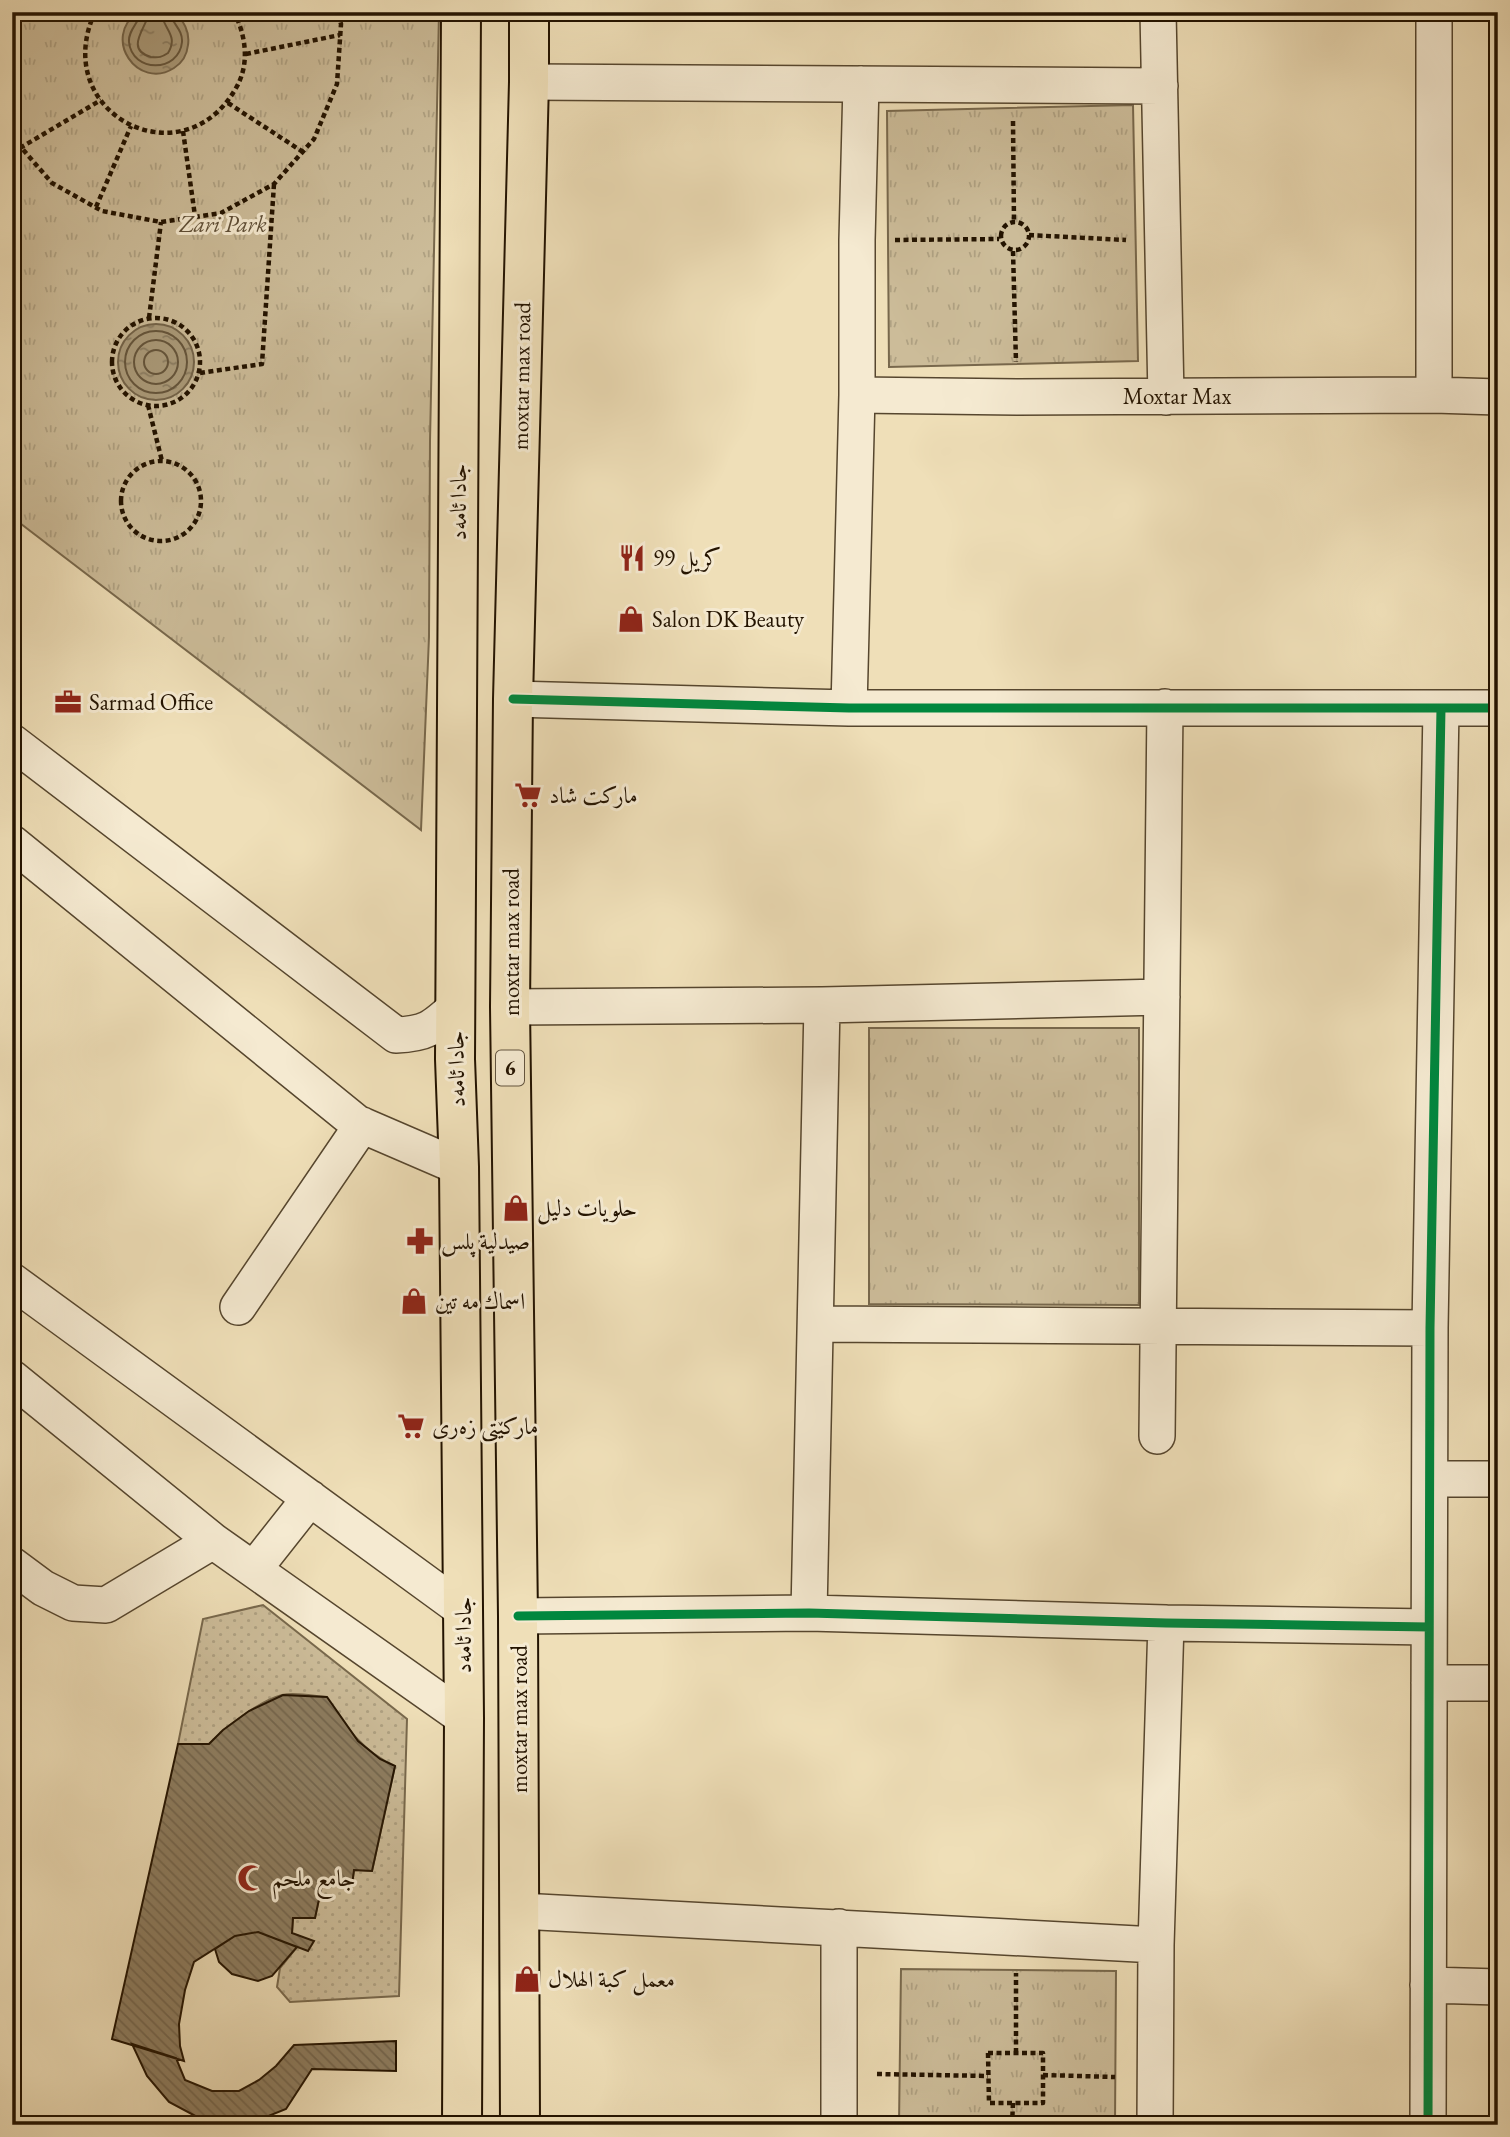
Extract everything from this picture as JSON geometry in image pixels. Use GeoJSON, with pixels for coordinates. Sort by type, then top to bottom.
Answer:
{"type":"FeatureCollection","features":[{"type":"Feature","properties":{"kind":"main road","name":"جادا ئامەد"},"geometry":{"type":"LineString","coordinates":[[461,12],[455,1059],[459,1167],[464,1717],[462,2125]]}},
{"type":"Feature","properties":{"kind":"main road","name":"moxtar max road"},"geometry":{"type":"LineString","coordinates":[[520,2125],[518,1616],[510,1007],[513,699],[529,12]]}},
{"type":"Feature","properties":{"kind":"street"},"geometry":{"type":"LineString","coordinates":[[1158,12],[1166,397]]}},
{"type":"Feature","properties":{"kind":"street"},"geometry":{"type":"LineString","coordinates":[[1434,12],[1434,395]]}},
{"type":"Feature","properties":{"kind":"street"},"geometry":{"type":"LineString","coordinates":[[529,82],[1160,86]]}},
{"type":"Feature","properties":{"kind":"street"},"geometry":{"type":"LineString","coordinates":[[849,708],[861,84]]}},
{"type":"Feature","properties":{"kind":"street","name":"Moxtar Max"},"geometry":{"type":"LineString","coordinates":[[857,395],[1498,397]]}},
{"type":"Feature","properties":{"kind":"street"},"geometry":{"type":"LineString","coordinates":[[513,699],[849,708],[1498,708]]}},
{"type":"Feature","properties":{"kind":"street"},"geometry":{"type":"LineString","coordinates":[[1157,1436],[1165,707]]}},
{"type":"Feature","properties":{"kind":"street"},"geometry":{"type":"LineString","coordinates":[[1428,2125],[1430,1328],[1441,708]]}},
{"type":"Feature","properties":{"kind":"street"},"geometry":{"type":"LineString","coordinates":[[12,742],[396,1035],[417,1034],[436,1026],[455,1008]]}},
{"type":"Feature","properties":{"kind":"street"},"geometry":{"type":"LineString","coordinates":[[12,843],[357,1123],[459,1167]]}},
{"type":"Feature","properties":{"kind":"street"},"geometry":{"type":"LineString","coordinates":[[510,1007],[822,1005],[1162,997]]}},
{"type":"Feature","properties":{"kind":"street"},"geometry":{"type":"LineString","coordinates":[[809,1613],[822,1005]]}},
{"type":"Feature","properties":{"kind":"street"},"geometry":{"type":"LineString","coordinates":[[238,1307],[362,1125]]}},
{"type":"Feature","properties":{"kind":"street"},"geometry":{"type":"LineString","coordinates":[[12,1281],[463,1610]]}},
{"type":"Feature","properties":{"kind":"street"},"geometry":{"type":"LineString","coordinates":[[817,1324],[1430,1328]]}},
{"type":"Feature","properties":{"kind":"street"},"geometry":{"type":"LineString","coordinates":[[12,1378],[214,1541],[464,1717]]}},
{"type":"Feature","properties":{"kind":"street"},"geometry":{"type":"LineString","coordinates":[[1430,1479],[1498,1479]]}},
{"type":"Feature","properties":{"kind":"street"},"geometry":{"type":"LineString","coordinates":[[254,1569],[310,1498]]}},
{"type":"Feature","properties":{"kind":"street"},"geometry":{"type":"LineString","coordinates":[[12,1564],[43,1588],[74,1603],[106,1605],[214,1541]]}},
{"type":"Feature","properties":{"kind":"street"},"geometry":{"type":"LineString","coordinates":[[518,1616],[809,1613],[1429,1627]]}},
{"type":"Feature","properties":{"kind":"street"},"geometry":{"type":"LineString","coordinates":[[1155,2125],[1156,1945],[1166,1623]]}},
{"type":"Feature","properties":{"kind":"street"},"geometry":{"type":"LineString","coordinates":[[1429,1683],[1498,1683]]}},
{"type":"Feature","properties":{"kind":"street"},"geometry":{"type":"LineString","coordinates":[[520,1911],[1156,1945]]}},
{"type":"Feature","properties":{"kind":"street"},"geometry":{"type":"LineString","coordinates":[[839,1927],[839,2125]]}},
{"type":"Feature","properties":{"kind":"street"},"geometry":{"type":"LineString","coordinates":[[1428,1985],[1498,1987]]}},
{"type":"Feature","properties":{"kind":"path"},"geometry":{"type":"LineString","coordinates":[[95,12],[86,38],[85,65],[93,90],[109,111],[131,126],[157,133],[183,131],[208,121],[228,103],[241,80],[246,54],[242,28],[234,12]]}},
{"type":"Feature","properties":{"kind":"path"},"geometry":{"type":"LineString","coordinates":[[12,137],[52,183],[102,211],[161,222],[221,213],[274,184],[314,139],[337,84],[341,24],[337,12]]}},
{"type":"Feature","properties":{"kind":"path"},"geometry":{"type":"LineString","coordinates":[[246,54],[340,35]]}},
{"type":"Feature","properties":{"kind":"path"},"geometry":{"type":"LineString","coordinates":[[1013,85],[1014,222]]}},
{"type":"Feature","properties":{"kind":"path"},"geometry":{"type":"LineString","coordinates":[[20,148],[101,100]]}},
{"type":"Feature","properties":{"kind":"path"},"geometry":{"type":"LineString","coordinates":[[228,103],[303,152]]}},
{"type":"Feature","properties":{"kind":"path"},"geometry":{"type":"LineString","coordinates":[[96,207],[131,126]]}},
{"type":"Feature","properties":{"kind":"path"},"geometry":{"type":"LineString","coordinates":[[183,131],[195,216]]}},
{"type":"Feature","properties":{"kind":"path"},"geometry":{"type":"LineString","coordinates":[[200,373],[262,363],[274,184]]}},
{"type":"Feature","properties":{"kind":"path"},"geometry":{"type":"LineString","coordinates":[[149,318],[161,222]]}},
{"type":"Feature","properties":{"kind":"path"},"geometry":{"type":"LineString","coordinates":[[1014,222],[1023,224],[1029,235],[1023,248],[1013,250],[1002,244],[1000,235],[1004,227],[1014,222]]}},
{"type":"Feature","properties":{"kind":"path"},"geometry":{"type":"LineString","coordinates":[[1029,235],[1163,241]]}},
{"type":"Feature","properties":{"kind":"path"},"geometry":{"type":"LineString","coordinates":[[857,240],[999,239]]}},
{"type":"Feature","properties":{"kind":"path"},"geometry":{"type":"LineString","coordinates":[[1013,250],[1017,397]]}},
{"type":"Feature","properties":{"kind":"path"},"geometry":{"type":"LineString","coordinates":[[149,318],[163,319],[177,323],[189,332],[197,344],[201,358],[200,373],[194,387],[184,397],[170,405],[155,407],[128,397],[118,386],[113,373],[112,358],[123,332],[135,323],[149,318]]}},
{"type":"Feature","properties":{"kind":"path"},"geometry":{"type":"LineString","coordinates":[[148,405],[162,461]]}},
{"type":"Feature","properties":{"kind":"path"},"geometry":{"type":"LineString","coordinates":[[162,461],[175,463],[196,479],[202,506],[198,519],[190,530],[178,538],[164,541],[140,535],[130,526],[121,502],[122,489],[128,477],[149,462],[162,461]]}},
{"type":"Feature","properties":{"kind":"path"},"geometry":{"type":"LineString","coordinates":[[1016,1970],[1016,2053]]}},
{"type":"Feature","properties":{"kind":"path"},"geometry":{"type":"LineString","coordinates":[[988,2053],[1043,2053],[1043,2075],[1043,2103],[989,2103],[988,2053]]}},
{"type":"Feature","properties":{"kind":"path"},"geometry":{"type":"LineString","coordinates":[[839,2073],[988,2076]]}},
{"type":"Feature","properties":{"kind":"path"},"geometry":{"type":"LineString","coordinates":[[1043,2075],[1115,2077]]}},
{"type":"Feature","properties":{"kind":"path"},"geometry":{"type":"LineString","coordinates":[[1012,2125],[1013,2103]]}},
{"type":"Feature","properties":{"kind":"green space","name":"Zari Park"},"geometry":{"type":"Polygon","coordinates":[[[12,12],[439,12],[430,441],[429,637],[421,830],[12,517],[12,12]]]}},
{"type":"Feature","properties":{"kind":"green space"},"geometry":{"type":"Polygon","coordinates":[[[1133,105],[1138,361],[889,367],[887,111],[1133,105]]]}},
{"type":"Feature","properties":{"kind":"green space"},"geometry":{"type":"Polygon","coordinates":[[[869,1028],[1139,1028],[1139,1305],[869,1304],[869,1028]]]}},
{"type":"Feature","properties":{"kind":"green space"},"geometry":{"type":"Polygon","coordinates":[[[263,1605],[407,1719],[399,1996],[290,2002],[277,1987],[280,1968],[297,1947],[292,1933],[293,1918],[315,1918],[322,1885],[352,1885],[354,1870],[372,1871],[395,1766],[364,1746],[326,1697],[304,1694],[282,1695],[263,1703],[209,1744],[178,1744],[203,1619],[263,1605]]]}},
{"type":"Feature","properties":{"kind":"green space"},"geometry":{"type":"Polygon","coordinates":[[[901,1969],[1116,1971],[1115,2125],[899,2125],[901,1969]]]}},
{"type":"Feature","properties":{"kind":"water"},"geometry":{"type":"Polygon","coordinates":[[[138,12],[173,12],[183,23],[188,35],[187,49],[184,58],[174,68],[161,73],[148,73],[137,67],[129,58],[123,35],[127,23],[138,12]]]}},
{"type":"Feature","properties":{"kind":"water"},"geometry":{"type":"Polygon","coordinates":[[[156,324],[171,327],[183,335],[191,347],[194,362],[191,377],[183,389],[171,397],[156,400],[141,397],[129,389],[121,377],[118,362],[121,347],[129,335],[141,327],[156,324]]]}},
{"type":"Feature","properties":{"kind":"building","name":"جامع ملحم"},"geometry":{"type":"Polygon","coordinates":[[[283,1695],[327,1697],[358,1741],[380,1759],[395,1766],[372,1871],[354,1870],[352,1885],[322,1885],[315,1918],[293,1918],[292,1933],[314,1941],[308,1951],[258,1932],[235,1936],[194,1962],[185,1990],[179,2024],[184,2061],[112,2039],[178,1744],[209,1744],[249,1711],[283,1695]]]}},
{"type":"Feature","properties":{"kind":"building"},"geometry":{"type":"Polygon","coordinates":[[[258,1932],[297,1947],[272,1976],[258,1981],[232,1974],[219,1962],[215,1949],[235,1936],[258,1932]]]}},
{"type":"Feature","properties":{"kind":"building"},"geometry":{"type":"Polygon","coordinates":[[[396,2041],[396,2071],[312,2069],[286,2109],[256,2121],[227,2124],[201,2119],[169,2102],[147,2076],[132,2044],[176,2058],[185,2080],[212,2091],[239,2091],[276,2066],[294,2045],[396,2041]]]}},
{"type":"Feature","properties":{"kind":"cycle path"},"geometry":{"type":"LineString","coordinates":[[513,699],[849,708],[1498,708]]}},
{"type":"Feature","properties":{"kind":"cycle path"},"geometry":{"type":"LineString","coordinates":[[1428,2125],[1430,1328],[1441,708]]}},
{"type":"Feature","properties":{"kind":"cycle path"},"geometry":{"type":"LineString","coordinates":[[518,1616],[809,1613],[1429,1627]]}},
{"type":"Feature","properties":{"kind":"place","name":"99 كريل"},"geometry":{"type":"Point","coordinates":[632,558]}},
{"type":"Feature","properties":{"kind":"place","name":"Salon DK Beauty"},"geometry":{"type":"Point","coordinates":[631,619]}},
{"type":"Feature","properties":{"kind":"place","name":"Sarmad Office"},"geometry":{"type":"Point","coordinates":[68,702]}},
{"type":"Feature","properties":{"kind":"place","name":"ماركت شاد"},"geometry":{"type":"Point","coordinates":[528,795]}},
{"type":"Feature","properties":{"kind":"place","name":"حلويات دليل"},"geometry":{"type":"Point","coordinates":[516,1208]}},
{"type":"Feature","properties":{"kind":"place","name":"صيدلية پلس"},"geometry":{"type":"Point","coordinates":[420,1241]}},
{"type":"Feature","properties":{"kind":"place","name":"اسماك مه تين"},"geometry":{"type":"Point","coordinates":[414,1301]}},
{"type":"Feature","properties":{"kind":"place","name":"مارکێتی زەری"},"geometry":{"type":"Point","coordinates":[411,1426]}},
{"type":"Feature","properties":{"kind":"place","name":"جامع ملحم"},"geometry":{"type":"Point","coordinates":[251,1878]}},
{"type":"Feature","properties":{"kind":"place","name":"معمل كبة الهلال"},"geometry":{"type":"Point","coordinates":[527,1979]}}]}
